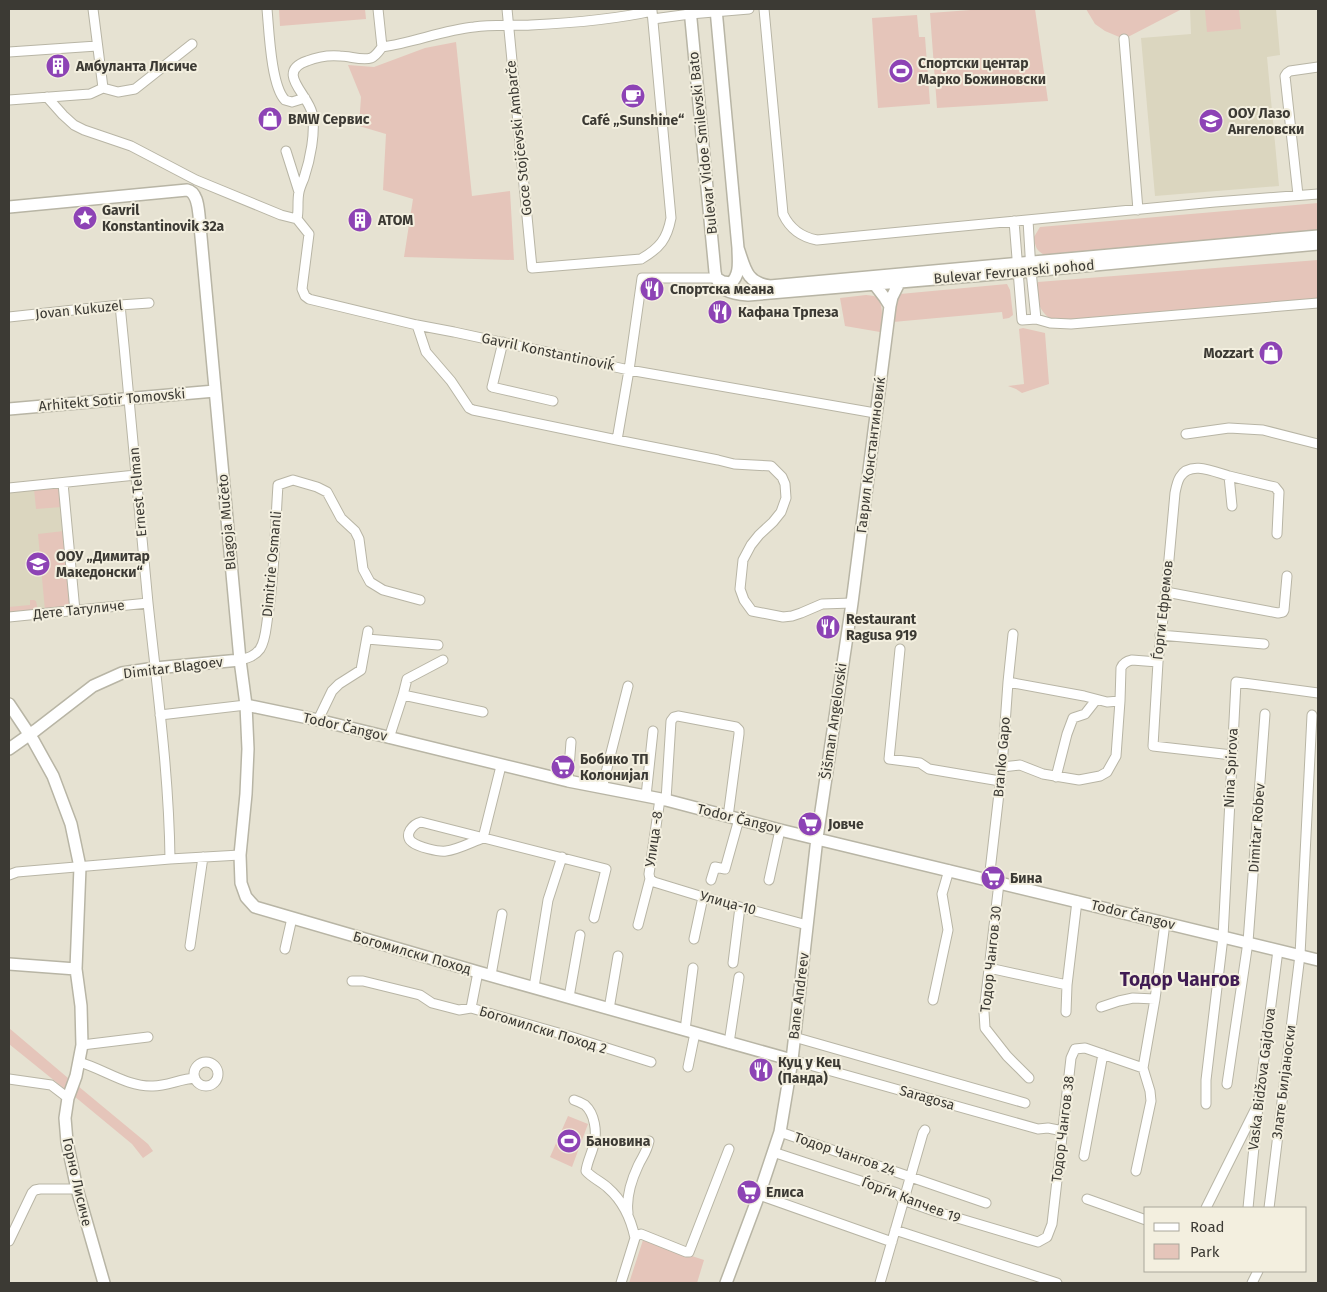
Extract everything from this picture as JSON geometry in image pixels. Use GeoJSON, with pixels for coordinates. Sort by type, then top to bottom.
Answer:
{"type":"FeatureCollection","features":[{"type":"Feature","properties":{"kind":"street"},"geometry":{"type":"LineString","coordinates":[[93,9],[103,88]]}},
{"type":"Feature","properties":{"kind":"street"},"geometry":{"type":"LineString","coordinates":[[267,9],[278,91],[285,100],[292,102],[305,98]]}},
{"type":"Feature","properties":{"kind":"street"},"geometry":{"type":"LineString","coordinates":[[47,97],[63,116],[84,130],[131,146],[196,180],[281,215],[298,219],[299,192],[308,166],[313,124],[310,106],[293,78],[294,67],[311,59],[329,56],[339,55],[363,59],[376,55],[382,47],[378,9]]}},
{"type":"Feature","properties":{"kind":"street","name":"Goce Stojčevski Ambarče"},"geometry":{"type":"LineString","coordinates":[[507,9],[532,268],[641,259],[655,250],[669,230],[671,218],[652,13]]}},
{"type":"Feature","properties":{"kind":"street"},"geometry":{"type":"LineString","coordinates":[[382,47],[399,45],[432,35],[473,27],[584,22],[652,13],[749,9]]}},
{"type":"Feature","properties":{"kind":"street"},"geometry":{"type":"LineString","coordinates":[[764,9],[784,214],[794,230],[804,236],[817,240],[1318,194]]}},
{"type":"Feature","properties":{"kind":"street","name":"Bulevar Vidoe Smilevski Bato"},"geometry":{"type":"LineString","coordinates":[[716,10],[738,248]]}},
{"type":"Feature","properties":{"kind":"street","name":"Bulevar Vidoe Smilevski Bato"},"geometry":{"type":"LineString","coordinates":[[690,11],[716,278]]}},
{"type":"Feature","properties":{"kind":"street"},"geometry":{"type":"LineString","coordinates":[[1124,39],[1138,210]]}},
{"type":"Feature","properties":{"kind":"street"},"geometry":{"type":"LineString","coordinates":[[9,100],[90,94],[103,88],[118,92],[135,89],[192,44]]}},
{"type":"Feature","properties":{"kind":"street"},"geometry":{"type":"LineString","coordinates":[[9,52],[97,46]]}},
{"type":"Feature","properties":{"kind":"street"},"geometry":{"type":"LineString","coordinates":[[1298,195],[1285,76],[1290,71],[1318,67]]}},
{"type":"Feature","properties":{"kind":"street"},"geometry":{"type":"LineString","coordinates":[[286,151],[299,192]]}},
{"type":"Feature","properties":{"kind":"street","name":"Blagoja Mučeto"},"geometry":{"type":"LineString","coordinates":[[9,207],[191,190],[196,199],[240,660],[246,704],[248,734],[246,794],[240,855]]}},
{"type":"Feature","properties":{"kind":"street","name":"Gavril Konstantinoviḱ"},"geometry":{"type":"LineString","coordinates":[[298,219],[308,234],[302,289],[305,296],[309,299],[417,325],[629,370],[875,413]]}},
{"type":"Feature","properties":{"kind":"street"},"geometry":{"type":"LineString","coordinates":[[1028,220],[1030,267],[1036,319]]}},
{"type":"Feature","properties":{"kind":"street"},"geometry":{"type":"LineString","coordinates":[[1014,221],[1022,320],[1036,319],[1050,323],[1071,324],[1318,303]]}},
{"type":"Feature","properties":{"kind":"street","name":"Bulevar Fevruarski pohod"},"geometry":{"type":"LineString","coordinates":[[1030,267],[1318,236]]}},
{"type":"Feature","properties":{"kind":"street","name":"Bulevar Fevruarski pohod"},"geometry":{"type":"LineString","coordinates":[[738,248],[746,273],[754,281],[770,286],[1318,244]]}},
{"type":"Feature","properties":{"kind":"street"},"geometry":{"type":"LineString","coordinates":[[617,440],[642,278],[716,278],[723,282],[731,283],[738,273],[738,248]]}},
{"type":"Feature","properties":{"kind":"street","name":"Bulevar Fevruarski pohod"},"geometry":{"type":"LineString","coordinates":[[716,278],[721,287],[728,292],[748,296],[899,283],[1018,268]]}},
{"type":"Feature","properties":{"kind":"street","name":"Гаврил Константиновиќ"},"geometry":{"type":"LineString","coordinates":[[852,603],[890,306],[899,283]]}},
{"type":"Feature","properties":{"kind":"street"},"geometry":{"type":"LineString","coordinates":[[875,284],[890,306]]}},
{"type":"Feature","properties":{"kind":"street","name":"Jovan Kukuzel"},"geometry":{"type":"LineString","coordinates":[[9,317],[149,303]]}},
{"type":"Feature","properties":{"kind":"street","name":"Ernest Telman"},"geometry":{"type":"LineString","coordinates":[[120,305],[160,715],[170,859]]}},
{"type":"Feature","properties":{"kind":"street"},"geometry":{"type":"LineString","coordinates":[[417,325],[426,352],[451,381],[469,408],[734,464],[772,466],[782,477],[785,484],[786,498],[781,512],[758,535],[743,560],[740,589],[744,600],[752,611],[783,617],[802,614],[822,604],[852,603]]}},
{"type":"Feature","properties":{"kind":"street"},"geometry":{"type":"LineString","coordinates":[[503,342],[492,387],[553,401]]}},
{"type":"Feature","properties":{"kind":"street","name":"Arhitekt Sotir Tomovski"},"geometry":{"type":"LineString","coordinates":[[9,409],[215,391]]}},
{"type":"Feature","properties":{"kind":"street"},"geometry":{"type":"LineString","coordinates":[[1186,434],[1229,428],[1263,430],[1318,444]]}},
{"type":"Feature","properties":{"kind":"street","name":"Ѓорги Ефремов"},"geometry":{"type":"LineString","coordinates":[[1229,476],[1196,468],[1184,472],[1179,478],[1175,493],[1160,635],[1153,746],[1232,755]]}},
{"type":"Feature","properties":{"kind":"street"},"geometry":{"type":"LineString","coordinates":[[9,488],[136,476]]}},
{"type":"Feature","properties":{"kind":"street"},"geometry":{"type":"LineString","coordinates":[[1232,506],[1229,476],[1275,487],[1279,492],[1277,534]]}},
{"type":"Feature","properties":{"kind":"street","name":"Dimitrie Osmanli"},"geometry":{"type":"LineString","coordinates":[[240,660],[251,657],[257,652],[261,647],[265,633],[273,574],[278,484],[292,480],[327,492],[341,518],[355,531],[359,539],[363,569],[370,582],[383,590],[420,600]]}},
{"type":"Feature","properties":{"kind":"street"},"geometry":{"type":"LineString","coordinates":[[63,483],[75,611]]}},
{"type":"Feature","properties":{"kind":"street"},"geometry":{"type":"LineString","coordinates":[[1166,592],[1278,613],[1284,610],[1287,576]]}},
{"type":"Feature","properties":{"kind":"street","name":"Дете Татуличе"},"geometry":{"type":"LineString","coordinates":[[9,617],[148,603]]}},
{"type":"Feature","properties":{"kind":"street","name":"Šišman Angelovski"},"geometry":{"type":"LineString","coordinates":[[817,838],[852,603]]}},
{"type":"Feature","properties":{"kind":"street","name":"Branko Gapo"},"geometry":{"type":"LineString","coordinates":[[994,881],[1000,781],[1013,634]]}},
{"type":"Feature","properties":{"kind":"street"},"geometry":{"type":"LineString","coordinates":[[318,720],[332,692],[339,684],[364,669],[368,635],[438,645]]}},
{"type":"Feature","properties":{"kind":"street"},"geometry":{"type":"LineString","coordinates":[[1160,635],[1264,644]]}},
{"type":"Feature","properties":{"kind":"street"},"geometry":{"type":"LineString","coordinates":[[900,649],[889,759],[920,763],[929,769],[1000,781]]}},
{"type":"Feature","properties":{"kind":"street","name":"Dimitar Blagoev"},"geometry":{"type":"LineString","coordinates":[[9,749],[93,686],[122,673],[240,660]]}},
{"type":"Feature","properties":{"kind":"street"},"geometry":{"type":"LineString","coordinates":[[389,738],[407,679],[443,660]]}},
{"type":"Feature","properties":{"kind":"street"},"geometry":{"type":"LineString","coordinates":[[1002,767],[1020,765],[1043,774],[1079,780],[1100,776],[1107,772],[1116,756],[1121,668],[1128,660],[1158,662]]}},
{"type":"Feature","properties":{"kind":"street"},"geometry":{"type":"LineString","coordinates":[[1008,682],[1084,696],[1096,700],[1120,701]]}},
{"type":"Feature","properties":{"kind":"street","name":"Nina Spirova"},"geometry":{"type":"LineString","coordinates":[[1206,1104],[1206,1080],[1222,937],[1236,682],[1318,693]]}},
{"type":"Feature","properties":{"kind":"street"},"geometry":{"type":"LineString","coordinates":[[602,788],[628,686]]}},
{"type":"Feature","properties":{"kind":"street"},"geometry":{"type":"LineString","coordinates":[[403,695],[484,712]]}},
{"type":"Feature","properties":{"kind":"street"},"geometry":{"type":"LineString","coordinates":[[1056,777],[1073,718],[1085,714],[1096,700]]}},
{"type":"Feature","properties":{"kind":"street","name":"Горно Лисиче"},"geometry":{"type":"LineString","coordinates":[[9,704],[53,776],[60,792],[71,824],[80,867],[76,968],[81,1006],[82,1045],[80,1062],[68,1098],[65,1118],[67,1142],[77,1189],[104,1283]]}},
{"type":"Feature","properties":{"kind":"street"},"geometry":{"type":"LineString","coordinates":[[160,715],[246,704]]}},
{"type":"Feature","properties":{"kind":"street","name":"Todor Čangov"},"geometry":{"type":"LineString","coordinates":[[246,704],[501,766],[663,800],[1318,960]]}},
{"type":"Feature","properties":{"kind":"street","name":"Dimitar Robev"},"geometry":{"type":"LineString","coordinates":[[1228,1084],[1248,942],[1265,714]]}},
{"type":"Feature","properties":{"kind":"street","name":"Злате Билјаноски"},"geometry":{"type":"LineString","coordinates":[[1268,1207],[1300,955],[1312,715]]}},
{"type":"Feature","properties":{"kind":"street","name":"Улица -8"},"geometry":{"type":"LineString","coordinates":[[638,926],[650,879],[649,874],[663,800],[671,721],[674,717],[678,716],[736,727],[739,730],[734,818]]}},
{"type":"Feature","properties":{"kind":"street"},"geometry":{"type":"LineString","coordinates":[[646,796],[653,732]]}},
{"type":"Feature","properties":{"kind":"street"},"geometry":{"type":"LineString","coordinates":[[568,781],[571,742]]}},
{"type":"Feature","properties":{"kind":"street"},"geometry":{"type":"LineString","coordinates":[[483,838],[501,766]]}},
{"type":"Feature","properties":{"kind":"street"},"geometry":{"type":"LineString","coordinates":[[711,880],[715,867],[726,869],[734,818]]}},
{"type":"Feature","properties":{"kind":"street"},"geometry":{"type":"LineString","coordinates":[[483,838],[444,851],[412,843],[409,835],[413,826],[421,822],[606,869],[594,918]]}},
{"type":"Feature","properties":{"kind":"street"},"geometry":{"type":"LineString","coordinates":[[769,880],[780,830]]}},
{"type":"Feature","properties":{"kind":"street","name":"Bane Andreev"},"geometry":{"type":"LineString","coordinates":[[726,1283],[780,1132],[792,1060],[817,838]]}},
{"type":"Feature","properties":{"kind":"street"},"geometry":{"type":"LineString","coordinates":[[9,874],[170,859],[240,855]]}},
{"type":"Feature","properties":{"kind":"street","name":"Богомилски Поход"},"geometry":{"type":"LineString","coordinates":[[240,855],[241,883],[246,897],[255,907],[491,976],[792,1060]]}},
{"type":"Feature","properties":{"kind":"street"},"geometry":{"type":"LineString","coordinates":[[534,987],[548,900],[562,857]]}},
{"type":"Feature","properties":{"kind":"street"},"geometry":{"type":"LineString","coordinates":[[190,946],[203,858]]}},
{"type":"Feature","properties":{"kind":"street"},"geometry":{"type":"LineString","coordinates":[[933,1000],[948,930],[942,894],[948,870]]}},
{"type":"Feature","properties":{"kind":"street","name":"Улица-10"},"geometry":{"type":"LineString","coordinates":[[650,879],[654,882],[703,897],[807,925]]}},
{"type":"Feature","properties":{"kind":"street","name":"Тодор Чангов 30"},"geometry":{"type":"LineString","coordinates":[[994,881],[989,968],[984,1012],[986,1028],[1007,1056],[1030,1078]]}},
{"type":"Feature","properties":{"kind":"street"},"geometry":{"type":"LineString","coordinates":[[694,939],[703,897]]}},
{"type":"Feature","properties":{"kind":"street"},"geometry":{"type":"LineString","coordinates":[[1066,1012],[1067,984],[1077,901]]}},
{"type":"Feature","properties":{"kind":"street"},"geometry":{"type":"LineString","coordinates":[[733,963],[740,907]]}},
{"type":"Feature","properties":{"kind":"street"},"geometry":{"type":"LineString","coordinates":[[491,976],[502,914]]}},
{"type":"Feature","properties":{"kind":"street"},"geometry":{"type":"LineString","coordinates":[[284,949],[292,918]]}},
{"type":"Feature","properties":{"kind":"street"},"geometry":{"type":"LineString","coordinates":[[1136,1171],[1151,1101],[1143,1068],[1155,999],[1165,923]]}},
{"type":"Feature","properties":{"kind":"street"},"geometry":{"type":"LineString","coordinates":[[569,998],[580,935]]}},
{"type":"Feature","properties":{"kind":"street","name":"Vaska Bidžova Gajdova"},"geometry":{"type":"LineString","coordinates":[[1248,1207],[1258,1106],[1278,950]]}},
{"type":"Feature","properties":{"kind":"street"},"geometry":{"type":"LineString","coordinates":[[609,1009],[618,956]]}},
{"type":"Feature","properties":{"kind":"street"},"geometry":{"type":"LineString","coordinates":[[9,964],[76,968]]}},
{"type":"Feature","properties":{"kind":"street"},"geometry":{"type":"LineString","coordinates":[[688,1067],[693,968]]}},
{"type":"Feature","properties":{"kind":"street"},"geometry":{"type":"LineString","coordinates":[[989,968],[1067,984]]}},
{"type":"Feature","properties":{"kind":"street","name":"Богомилски Поход 2"},"geometry":{"type":"LineString","coordinates":[[478,972],[471,1008],[650,1062]]}},
{"type":"Feature","properties":{"kind":"street"},"geometry":{"type":"LineString","coordinates":[[729,1043],[739,977]]}},
{"type":"Feature","properties":{"kind":"street"},"geometry":{"type":"LineString","coordinates":[[352,980],[420,995],[432,1002],[458,1010],[471,1008]]}},
{"type":"Feature","properties":{"kind":"street"},"geometry":{"type":"LineString","coordinates":[[1101,1007],[1119,1000],[1132,998],[1155,999]]}},
{"type":"Feature","properties":{"kind":"street"},"geometry":{"type":"LineString","coordinates":[[82,1045],[148,1037]]}},
{"type":"Feature","properties":{"kind":"street"},"geometry":{"type":"LineString","coordinates":[[794,1037],[1025,1103]]}},
{"type":"Feature","properties":{"kind":"street","name":"Тодор Чангов 38"},"geometry":{"type":"LineString","coordinates":[[1048,1237],[1052,1224],[1071,1058],[1075,1049],[1085,1048],[1143,1068]]}},
{"type":"Feature","properties":{"kind":"street","name":"Тодор Чангов 38"},"geometry":{"type":"LineString","coordinates":[[1084,1156],[1103,1054]]}},
{"type":"Feature","properties":{"kind":"street","name":"Saragosa"},"geometry":{"type":"LineString","coordinates":[[792,1060],[1038,1129],[1048,1128],[1062,1131]]}},
{"type":"Feature","properties":{"kind":"street"},"geometry":{"type":"LineString","coordinates":[[80,1062],[89,1064],[135,1085],[161,1086],[184,1078],[195,1078]]}},
{"type":"Feature","properties":{"kind":"street"},"geometry":{"type":"LineString","coordinates":[[9,1079],[51,1085],[68,1098]]}},
{"type":"Feature","properties":{"kind":"street"},"geometry":{"type":"LineString","coordinates":[[574,1100],[585,1106],[595,1123],[596,1137],[586,1170],[620,1201],[632,1223],[635,1238],[621,1283]]}},
{"type":"Feature","properties":{"kind":"street"},"geometry":{"type":"LineString","coordinates":[[1207,1207],[1258,1106]]}},
{"type":"Feature","properties":{"kind":"street"},"geometry":{"type":"LineString","coordinates":[[880,1283],[925,1130]]}},
{"type":"Feature","properties":{"kind":"street","name":"Тодор Чангов 24"},"geometry":{"type":"LineString","coordinates":[[780,1132],[986,1203]]}},
{"type":"Feature","properties":{"kind":"street"},"geometry":{"type":"LineString","coordinates":[[629,1218],[627,1206],[629,1192],[636,1171],[645,1156],[649,1141]]}},
{"type":"Feature","properties":{"kind":"street"},"geometry":{"type":"LineString","coordinates":[[635,1238],[641,1234],[689,1252],[729,1149]]}},
{"type":"Feature","properties":{"kind":"street","name":"Ѓорѓи Капчев 19"},"geometry":{"type":"LineString","coordinates":[[774,1152],[897,1193],[903,1200],[934,1211],[1038,1242],[1048,1237]]}},
{"type":"Feature","properties":{"kind":"street"},"geometry":{"type":"LineString","coordinates":[[9,1241],[35,1190],[40,1188],[77,1189]]}},
{"type":"Feature","properties":{"kind":"street"},"geometry":{"type":"LineString","coordinates":[[759,1194],[892,1242]]}},
{"type":"Feature","properties":{"kind":"street"},"geometry":{"type":"LineString","coordinates":[[1087,1199],[1144,1219]]}},
{"type":"Feature","properties":{"kind":"street"},"geometry":{"type":"LineString","coordinates":[[895,1230],[1057,1283]]}},
{"type":"Feature","properties":{"kind":"shaded area","name":"ООУ Лазо Ангеловски"},"geometry":{"type":"Polygon","coordinates":[[[1190,9],[1276,9],[1280,55],[1267,57],[1279,186],[1155,196],[1141,38],[1191,34],[1190,9]]]}},
{"type":"Feature","properties":{"kind":"shaded area","name":"ООУ „Димитар Македонски“"},"geometry":{"type":"Polygon","coordinates":[[[58,488],[61,492],[70,607],[9,614],[9,492],[58,488]]]}},
{"type":"Feature","properties":{"kind":"green space"},"geometry":{"type":"Polygon","coordinates":[[[279,9],[365,9],[366,19],[280,26],[279,9]]]}},
{"type":"Feature","properties":{"kind":"green space"},"geometry":{"type":"Polygon","coordinates":[[[984,9],[1035,9],[1048,101],[937,108],[930,13],[984,9]]]}},
{"type":"Feature","properties":{"kind":"green space"},"geometry":{"type":"Polygon","coordinates":[[[1086,9],[1182,9],[1124,39],[1105,31],[1095,24],[1086,9]]]}},
{"type":"Feature","properties":{"kind":"green space"},"geometry":{"type":"Polygon","coordinates":[[[1239,9],[1241,29],[1207,32],[1205,10],[1239,9]]]}},
{"type":"Feature","properties":{"kind":"green space","name":"Спортски центар Марко Божиновски"},"geometry":{"type":"Polygon","coordinates":[[[917,15],[919,37],[925,37],[930,104],[878,108],[872,18],[917,15]]]}},
{"type":"Feature","properties":{"kind":"green space"},"geometry":{"type":"Polygon","coordinates":[[[456,42],[472,196],[510,191],[514,260],[404,257],[413,199],[383,190],[386,134],[359,126],[361,97],[348,65],[374,67],[425,48],[456,42]]]}},
{"type":"Feature","properties":{"kind":"green space"},"geometry":{"type":"Polygon","coordinates":[[[1318,203],[1318,232],[1045,255],[1038,250],[1034,240],[1040,227],[1318,203]]]}},
{"type":"Feature","properties":{"kind":"green space"},"geometry":{"type":"Polygon","coordinates":[[[1318,260],[1318,303],[1055,321],[1045,314],[1036,296],[1038,282],[1318,260]]]}},
{"type":"Feature","properties":{"kind":"green space"},"geometry":{"type":"Polygon","coordinates":[[[1007,284],[1010,290],[1013,315],[1009,318],[1003,319],[1002,312],[893,322],[896,300],[900,294],[1007,284]]]}},
{"type":"Feature","properties":{"kind":"green space"},"geometry":{"type":"Polygon","coordinates":[[[874,296],[880,303],[882,312],[880,332],[845,326],[840,298],[874,296]]]}},
{"type":"Feature","properties":{"kind":"green space"},"geometry":{"type":"Polygon","coordinates":[[[1023,328],[1045,333],[1049,384],[1022,393],[1008,386],[1024,384],[1019,329],[1023,328]]]}},
{"type":"Feature","properties":{"kind":"green space"},"geometry":{"type":"Polygon","coordinates":[[[53,486],[61,492],[62,507],[36,509],[34,489],[53,486]]]}},
{"type":"Feature","properties":{"kind":"green space"},"geometry":{"type":"Polygon","coordinates":[[[64,531],[71,604],[70,607],[45,611],[38,534],[64,531]]]}},
{"type":"Feature","properties":{"kind":"green space"},"geometry":{"type":"Polygon","coordinates":[[[30,600],[36,601],[38,611],[9,614],[9,607],[30,605],[30,600]]]}},
{"type":"Feature","properties":{"kind":"green space"},"geometry":{"type":"Polygon","coordinates":[[[9,1028],[68,1078],[66,1090],[9,1044],[9,1028]]]}},
{"type":"Feature","properties":{"kind":"green space"},"geometry":{"type":"Polygon","coordinates":[[[78,1086],[148,1144],[153,1151],[143,1158],[132,1144],[74,1096],[78,1086]]]}},
{"type":"Feature","properties":{"kind":"green space","name":"Бановина"},"geometry":{"type":"Polygon","coordinates":[[[568,1116],[588,1124],[572,1167],[550,1157],[568,1116]]]}},
{"type":"Feature","properties":{"kind":"green space"},"geometry":{"type":"Polygon","coordinates":[[[643,1240],[704,1260],[697,1283],[629,1283],[643,1240]]]}},
{"type":"Feature","properties":{"kind":"place","name":"Амбуланта Лисиче"},"geometry":{"type":"Point","coordinates":[58,66]}},
{"type":"Feature","properties":{"kind":"place","name":"Спортски центар Марко Божиновски"},"geometry":{"type":"Point","coordinates":[901,71]}},
{"type":"Feature","properties":{"kind":"place","name":"Café „Sunshine“"},"geometry":{"type":"Point","coordinates":[633,96]}},
{"type":"Feature","properties":{"kind":"place","name":"BMW Сервис"},"geometry":{"type":"Point","coordinates":[270,119]}},
{"type":"Feature","properties":{"kind":"place","name":"ООУ Лазо Ангеловски"},"geometry":{"type":"Point","coordinates":[1211,121]}},
{"type":"Feature","properties":{"kind":"place","name":"Gavril Konstantinovik 32a"},"geometry":{"type":"Point","coordinates":[85,218]}},
{"type":"Feature","properties":{"kind":"place","name":"АТОМ"},"geometry":{"type":"Point","coordinates":[360,220]}},
{"type":"Feature","properties":{"kind":"place","name":"Спортска меана"},"geometry":{"type":"Point","coordinates":[652,289]}},
{"type":"Feature","properties":{"kind":"place","name":"Кафана Трпеза"},"geometry":{"type":"Point","coordinates":[720,312]}},
{"type":"Feature","properties":{"kind":"place","name":"Mozzart"},"geometry":{"type":"Point","coordinates":[1271,353]}},
{"type":"Feature","properties":{"kind":"place","name":"ООУ „Димитар Македонски“"},"geometry":{"type":"Point","coordinates":[38,564]}},
{"type":"Feature","properties":{"kind":"place","name":"Restaurant Ragusa 919"},"geometry":{"type":"Point","coordinates":[828,627]}},
{"type":"Feature","properties":{"kind":"place","name":"Бобико ТП Колонијал"},"geometry":{"type":"Point","coordinates":[563,767]}},
{"type":"Feature","properties":{"kind":"place","name":"Јовче"},"geometry":{"type":"Point","coordinates":[810,824]}},
{"type":"Feature","properties":{"kind":"place","name":"Бина"},"geometry":{"type":"Point","coordinates":[993,878]}},
{"type":"Feature","properties":{"kind":"place","name":"Куц у Кец (Панда)"},"geometry":{"type":"Point","coordinates":[761,1070]}},
{"type":"Feature","properties":{"kind":"place","name":"Бановина"},"geometry":{"type":"Point","coordinates":[569,1141]}},
{"type":"Feature","properties":{"kind":"place","name":"Елиса"},"geometry":{"type":"Point","coordinates":[749,1192]}},
{"type":"Feature","properties":{"kind":"district","name":"Тодор Чангов"},"geometry":{"type":"Point","coordinates":[1180,979]}}]}
